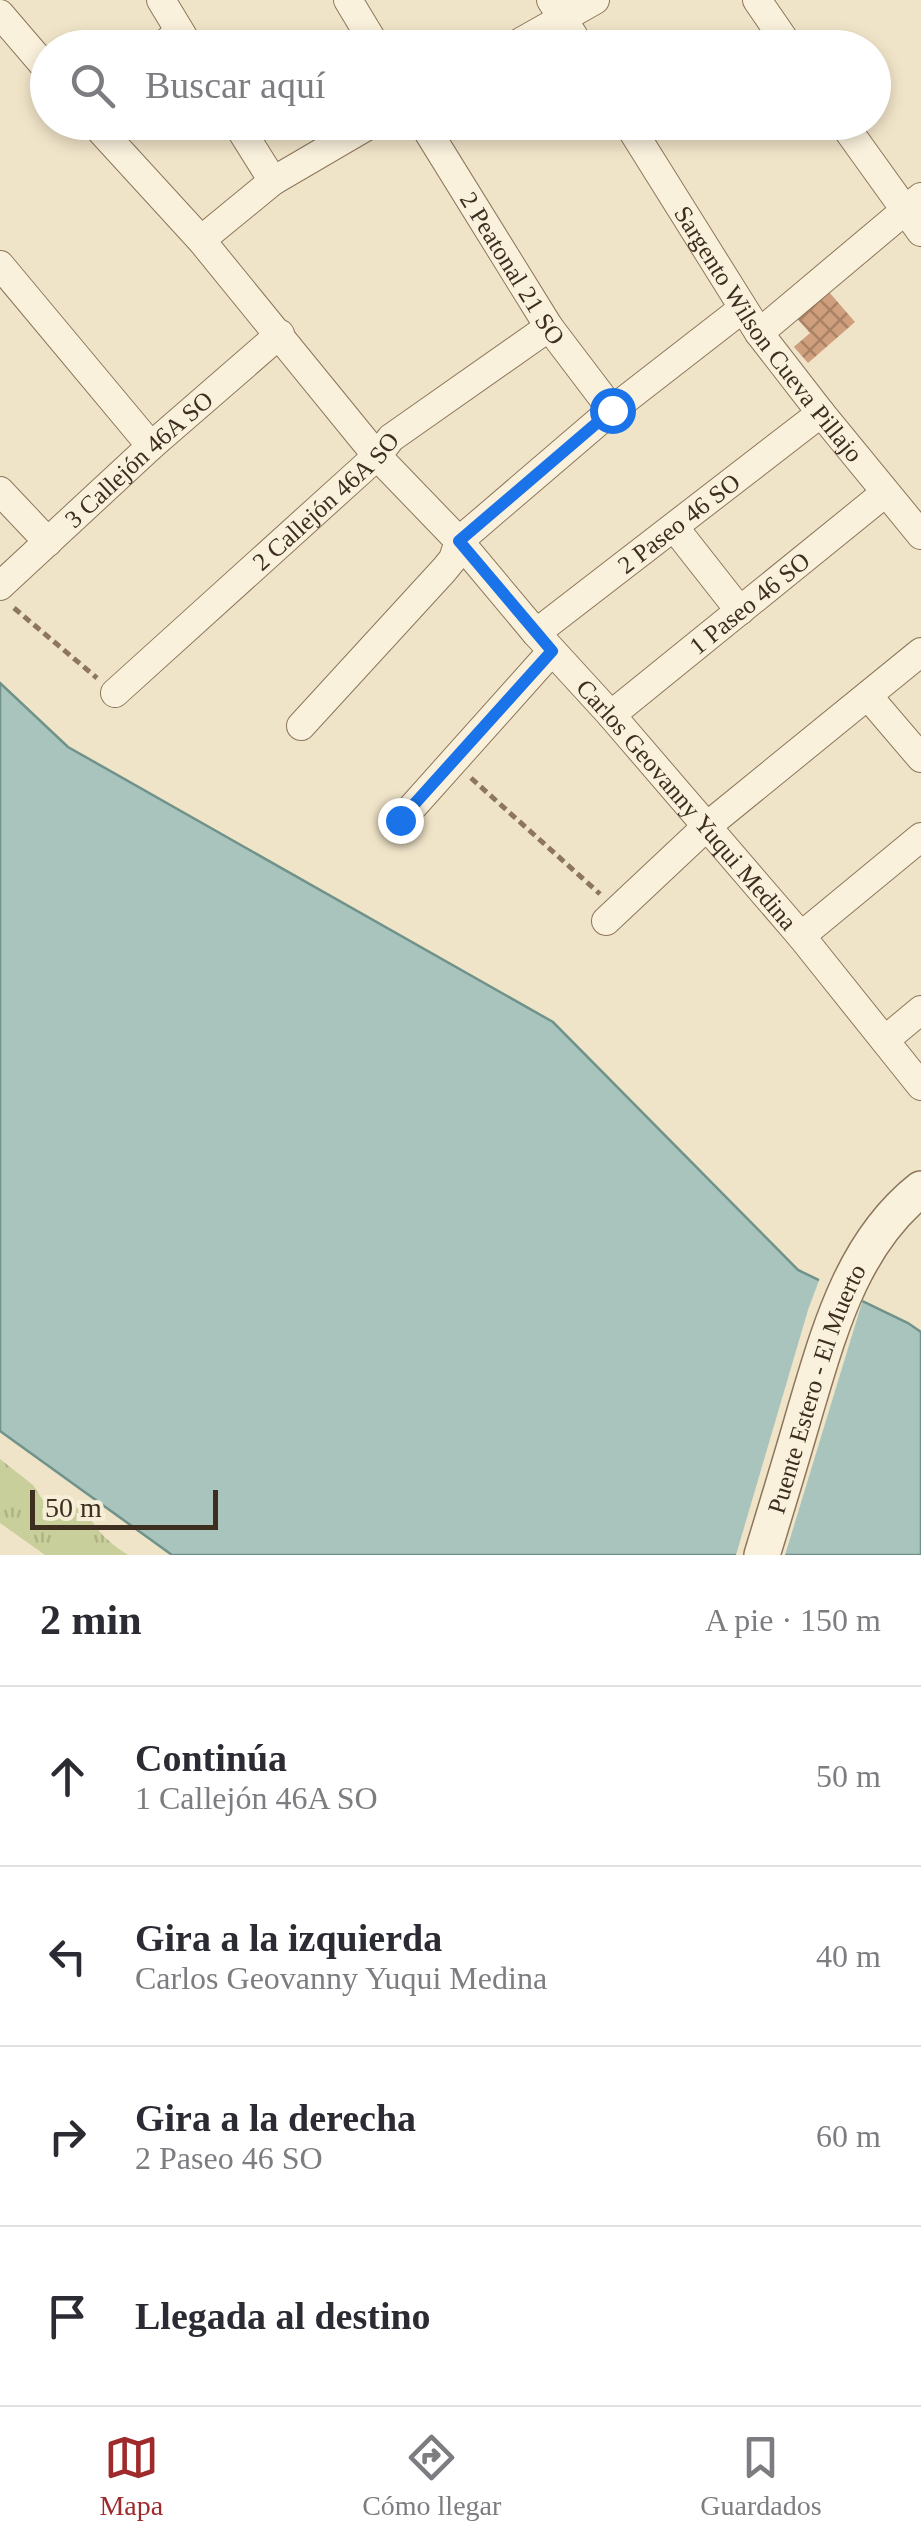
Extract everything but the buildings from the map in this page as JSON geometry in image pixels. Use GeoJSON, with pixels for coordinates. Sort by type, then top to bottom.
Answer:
{"type":"FeatureCollection","features":[{"type":"Feature","properties":{"kind":"street"},"geometry":{"type":"LineString","coordinates":[[161,0],[172,30]]}},
{"type":"Feature","properties":{"kind":"street"},"geometry":{"type":"LineString","coordinates":[[348,0],[366,30]]}},
{"type":"Feature","properties":{"kind":"street"},"geometry":{"type":"LineString","coordinates":[[532,30],[557,10],[595,0]]}},
{"type":"Feature","properties":{"kind":"street"},"geometry":{"type":"LineString","coordinates":[[756,0],[777,30]]}},
{"type":"Feature","properties":{"kind":"street"},"geometry":{"type":"LineString","coordinates":[[0,14],[30,49]]}},
{"type":"Feature","properties":{"kind":"street","name":"Carlos Geovanny Yuqui Medina"},"geometry":{"type":"LineString","coordinates":[[109,140],[280,334],[377,456],[459,541],[802,936],[921,1086]]}},
{"type":"Feature","properties":{"kind":"street"},"geometry":{"type":"LineString","coordinates":[[247,140],[272,181]]}},
{"type":"Feature","properties":{"kind":"street"},"geometry":{"type":"LineString","coordinates":[[200,240],[272,181],[343,140]]}},
{"type":"Feature","properties":{"kind":"street","name":"2 Peatonal 21 SO"},"geometry":{"type":"LineString","coordinates":[[433,140],[549,326],[612,410]]}},
{"type":"Feature","properties":{"kind":"street","name":"Sargento Wilson Cueva Pillajo"},"geometry":{"type":"LineString","coordinates":[[638,140],[759,333],[921,535]]}},
{"type":"Feature","properties":{"kind":"street"},"geometry":{"type":"LineString","coordinates":[[759,333],[916,213],[857,140]]}},
{"type":"Feature","properties":{"kind":"street"},"geometry":{"type":"LineString","coordinates":[[0,265],[151,446]]}},
{"type":"Feature","properties":{"kind":"street"},"geometry":{"type":"LineString","coordinates":[[301,726],[444,570],[459,541],[612,410],[742,309]]}},
{"type":"Feature","properties":{"kind":"street","name":"2 Callejón 46A SO"},"geometry":{"type":"LineString","coordinates":[[115,693],[377,456],[398,432],[549,326]]}},
{"type":"Feature","properties":{"kind":"street","name":"3 Callejón 46A SO"},"geometry":{"type":"LineString","coordinates":[[7,597],[48,542],[280,334]]}},
{"type":"Feature","properties":{"kind":"street","name":"2 Paseo 46 SO"},"geometry":{"type":"LineString","coordinates":[[400,820],[452,761],[544,642],[674,527],[821,414]]}},
{"type":"Feature","properties":{"kind":"street"},"geometry":{"type":"LineString","coordinates":[[0,490],[48,542]]}},
{"type":"Feature","properties":{"kind":"street","name":"1 Paseo 46 SO"},"geometry":{"type":"LineString","coordinates":[[612,715],[886,493]]}},
{"type":"Feature","properties":{"kind":"street"},"geometry":{"type":"LineString","coordinates":[[674,527],[740,611]]}},
{"type":"Feature","properties":{"kind":"street"},"geometry":{"type":"LineString","coordinates":[[612,916],[706,827],[921,652]]}},
{"type":"Feature","properties":{"kind":"street"},"geometry":{"type":"LineString","coordinates":[[868,696],[921,758]]}},
{"type":"Feature","properties":{"kind":"street"},"geometry":{"type":"LineString","coordinates":[[802,936],[921,838]]}},
{"type":"Feature","properties":{"kind":"street"},"geometry":{"type":"LineString","coordinates":[[884,1040],[921,1010]]}},
{"type":"Feature","properties":{"kind":"street","name":"Puente Estero - El Muerto"},"geometry":{"type":"LineString","coordinates":[[762,1555],[831,1326],[853,1274],[881,1228],[900,1205],[921,1189]]}},
{"type":"Feature","properties":{"kind":"path"},"geometry":{"type":"LineString","coordinates":[[7,597],[115,693]]}},
{"type":"Feature","properties":{"kind":"path"},"geometry":{"type":"LineString","coordinates":[[452,761],[612,916]]}},
{"type":"Feature","properties":{"kind":"green space"},"geometry":{"type":"Polygon","coordinates":[[[0,1459],[33,1485],[44,1502],[86,1510],[103,1536],[128,1555],[45,1555],[0,1523],[0,1459]]]}},
{"type":"Feature","properties":{"kind":"water"},"geometry":{"type":"Polygon","coordinates":[[[0,683],[68,747],[553,1022],[798,1270],[921,1332],[921,1555],[172,1555],[0,1431],[0,683]]]}},
{"type":"Feature","properties":{"kind":"pier"},"geometry":{"type":"Polygon","coordinates":[[[821,1275],[864,1296],[785,1555],[736,1555],[808,1310],[821,1275]]]}},
{"type":"Feature","properties":{"kind":"route"},"geometry":{"type":"LineString","coordinates":[[400,820],[552,651],[459,541],[612,410]]}}]}
